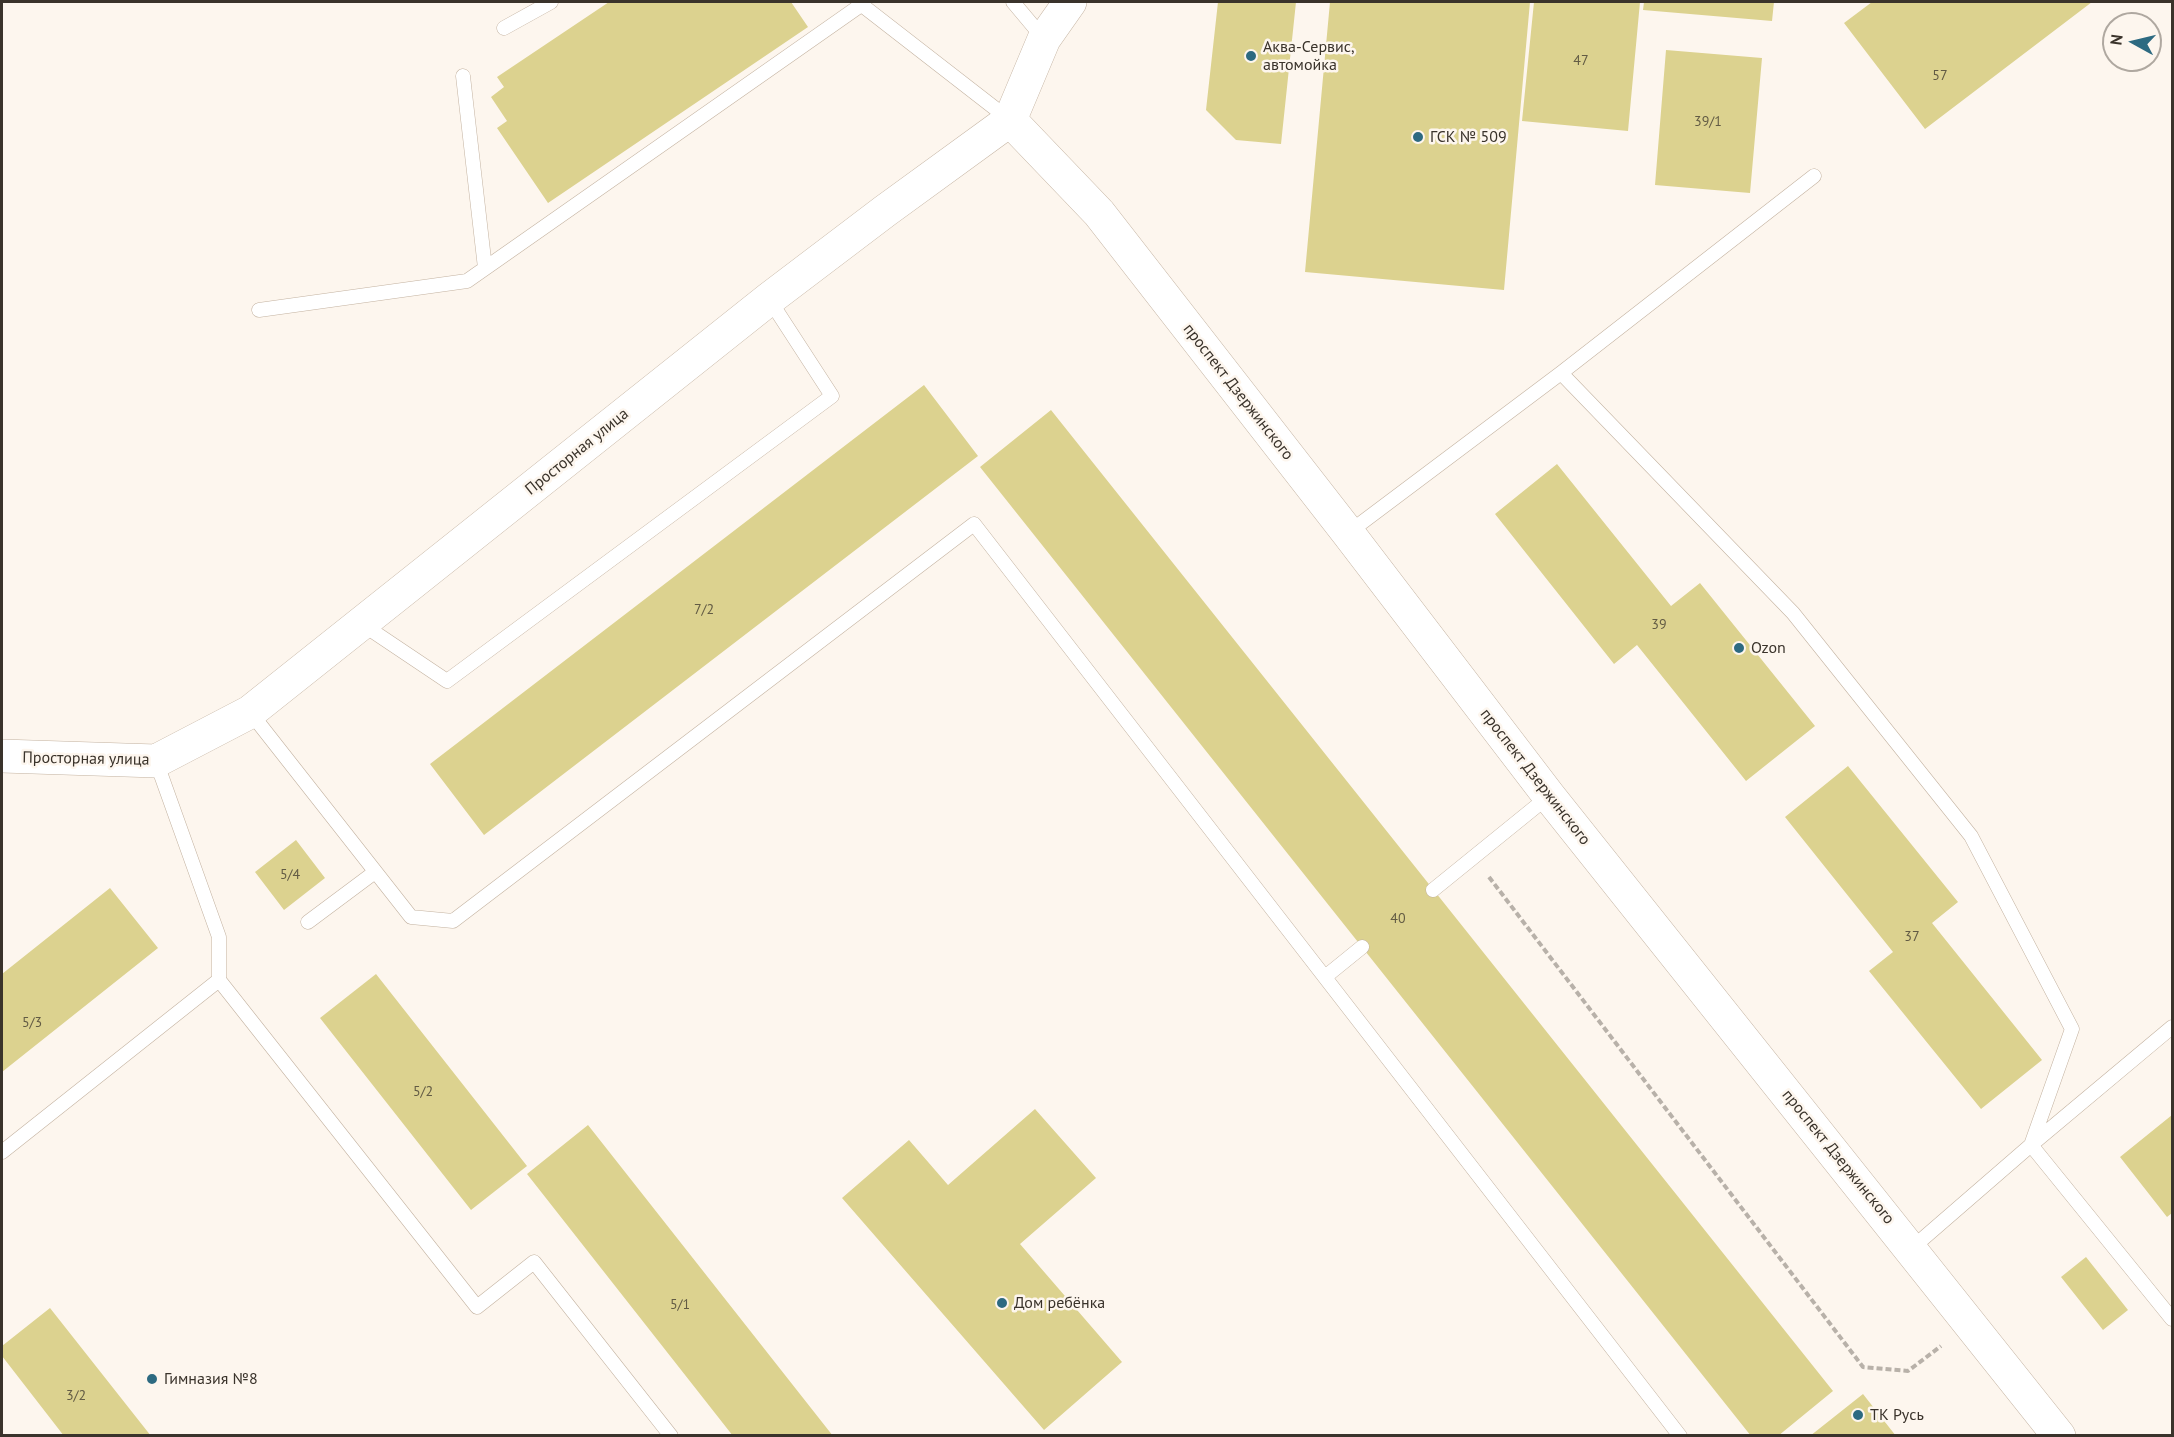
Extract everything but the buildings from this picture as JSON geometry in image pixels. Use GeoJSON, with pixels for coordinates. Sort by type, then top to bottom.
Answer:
{"type":"FeatureCollection","features":[{"type":"Feature","properties":{"kind":"street"},"geometry":{"type":"LineString","coordinates":[[1010,120],[1044,39],[1070,2]]}},
{"type":"Feature","properties":{"kind":"street","name":"Просторная улица"},"geometry":{"type":"LineString","coordinates":[[2,756],[156,761],[250,712],[769,299],[885,210],[1010,120]]}},
{"type":"Feature","properties":{"kind":"street","name":"проспект Дзержинского"},"geometry":{"type":"LineString","coordinates":[[1010,120],[1099,213],[1550,796],[2059,1436]]}},
{"type":"Feature","properties":{"kind":"lane"},"geometry":{"type":"LineString","coordinates":[[504,28],[551,2]]}},
{"type":"Feature","properties":{"kind":"lane"},"geometry":{"type":"LineString","coordinates":[[1013,2],[1044,39]]}},
{"type":"Feature","properties":{"kind":"lane"},"geometry":{"type":"LineString","coordinates":[[259,310],[467,280],[860,3],[1010,120]]}},
{"type":"Feature","properties":{"kind":"lane"},"geometry":{"type":"LineString","coordinates":[[463,76],[485,268]]}},
{"type":"Feature","properties":{"kind":"lane"},"geometry":{"type":"LineString","coordinates":[[1348,532],[1561,373],[1814,176]]}},
{"type":"Feature","properties":{"kind":"lane"},"geometry":{"type":"LineString","coordinates":[[362,624],[447,681],[832,396],[769,299]]}},
{"type":"Feature","properties":{"kind":"lane"},"geometry":{"type":"LineString","coordinates":[[1561,373],[1793,613],[1971,836],[2072,1029],[2031,1145]]}},
{"type":"Feature","properties":{"kind":"lane"},"geometry":{"type":"LineString","coordinates":[[250,712],[411,918],[453,921],[974,524],[1680,1436]]}},
{"type":"Feature","properties":{"kind":"lane"},"geometry":{"type":"LineString","coordinates":[[156,761],[219,937],[219,980],[477,1307],[534,1262],[671,1436]]}},
{"type":"Feature","properties":{"kind":"lane"},"geometry":{"type":"LineString","coordinates":[[1433,890],[1550,796]]}},
{"type":"Feature","properties":{"kind":"lane"},"geometry":{"type":"LineString","coordinates":[[308,922],[375,872]]}},
{"type":"Feature","properties":{"kind":"lane"},"geometry":{"type":"LineString","coordinates":[[1325,977],[1362,947]]}},
{"type":"Feature","properties":{"kind":"lane"},"geometry":{"type":"LineString","coordinates":[[2,1152],[219,980]]}},
{"type":"Feature","properties":{"kind":"lane"},"geometry":{"type":"LineString","coordinates":[[1911,1249],[2172,1027]]}},
{"type":"Feature","properties":{"kind":"lane"},"geometry":{"type":"LineString","coordinates":[[2031,1145],[2172,1319]]}},
{"type":"Feature","properties":{"kind":"path"},"geometry":{"type":"LineString","coordinates":[[1474,857],[1863,1367],[1908,1371],[1970,1324]]}},
{"type":"Feature","properties":{"kind":"place","name":"Аква-Сервис, автомойка"},"geometry":{"type":"Point","coordinates":[1251,56]}},
{"type":"Feature","properties":{"kind":"place","name":"ГСК № 509"},"geometry":{"type":"Point","coordinates":[1418,137]}},
{"type":"Feature","properties":{"kind":"place","name":"Ozon"},"geometry":{"type":"Point","coordinates":[1739,648]}},
{"type":"Feature","properties":{"kind":"place","name":"Дом ребёнка"},"geometry":{"type":"Point","coordinates":[1002,1303]}},
{"type":"Feature","properties":{"kind":"place","name":"Гимназия №8"},"geometry":{"type":"Point","coordinates":[152,1379]}},
{"type":"Feature","properties":{"kind":"place","name":"ТК Русь"},"geometry":{"type":"Point","coordinates":[1858,1415]}}]}
